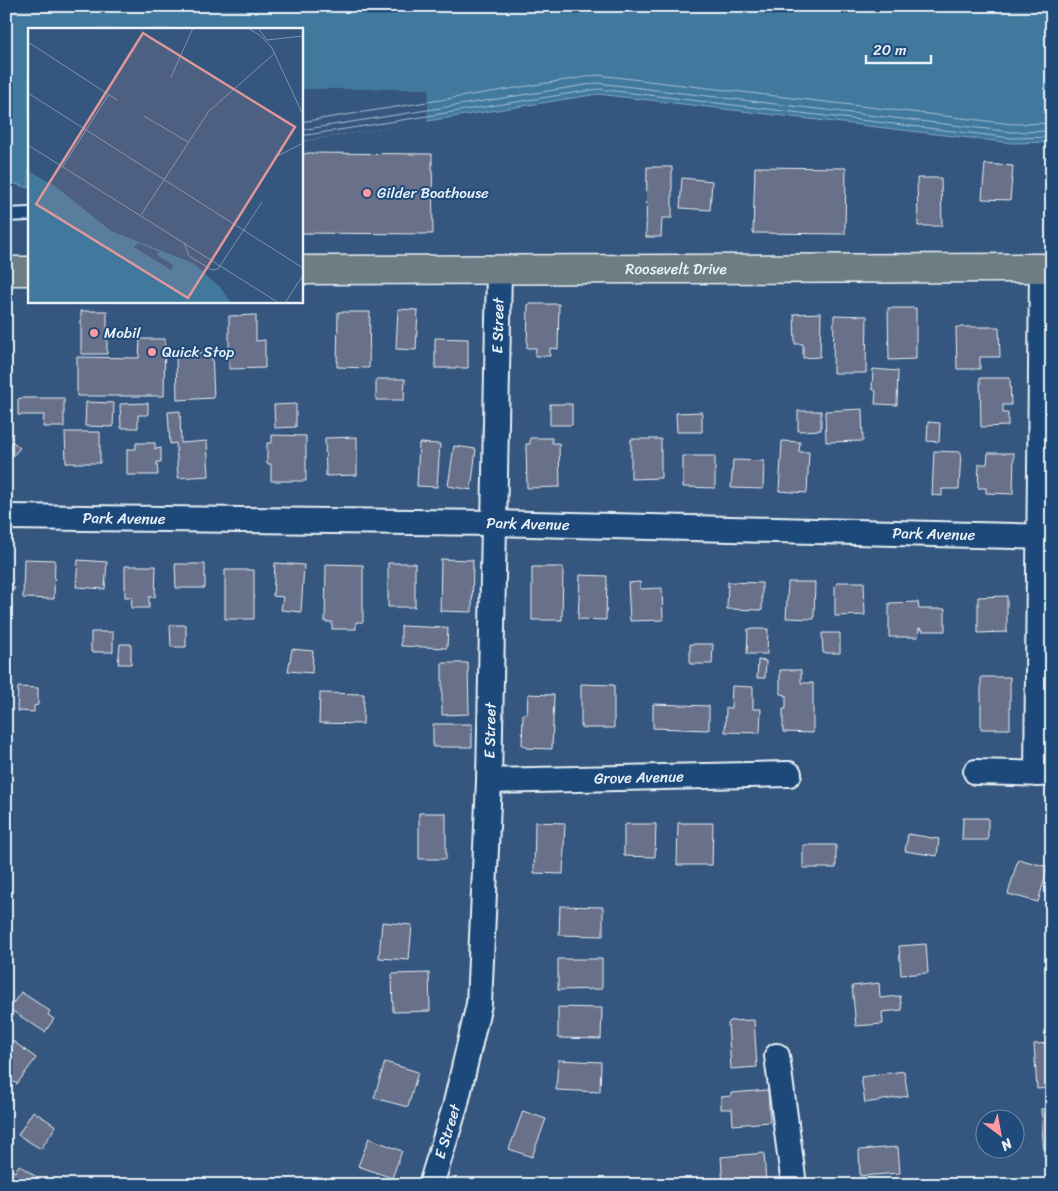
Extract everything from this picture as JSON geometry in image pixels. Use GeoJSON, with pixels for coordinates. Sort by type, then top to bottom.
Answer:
{"type":"FeatureCollection","features":[{"type":"Feature","properties":{"kind":"main road","name":"Roosevelt Drive"},"geometry":{"type":"LineString","coordinates":[[302,270],[1047,269]]}},
{"type":"Feature","properties":{"kind":"main road"},"geometry":{"type":"LineString","coordinates":[[6,271],[28,271]]}},
{"type":"Feature","properties":{"kind":"street"},"geometry":{"type":"LineString","coordinates":[[976,772],[1044,774],[1047,269]]}},
{"type":"Feature","properties":{"kind":"street","name":"E Street"},"geometry":{"type":"LineString","coordinates":[[431,1185],[455,1107],[479,1004],[489,781],[499,270]]}},
{"type":"Feature","properties":{"kind":"street","name":"Park Avenue"},"geometry":{"type":"LineString","coordinates":[[6,517],[493,523],[1045,537]]}},
{"type":"Feature","properties":{"kind":"street","name":"Grove Avenue"},"geometry":{"type":"LineString","coordinates":[[489,781],[789,774]]}},
{"type":"Feature","properties":{"kind":"street"},"geometry":{"type":"LineString","coordinates":[[777,1056],[794,1185]]}},
{"type":"Feature","properties":{"kind":"lane"},"geometry":{"type":"LineString","coordinates":[[6,215],[28,214]]}},
{"type":"Feature","properties":{"kind":"water"},"geometry":{"type":"Polygon","coordinates":[[[6,6],[1052,6],[1052,142],[1012,143],[598,94],[302,141],[302,28],[28,28],[28,188],[6,181],[6,6]]]}},
{"type":"Feature","properties":{"kind":"pier"},"geometry":{"type":"Polygon","coordinates":[[[302,89],[429,89],[427,122],[302,141],[302,89]]]}},
{"type":"Feature","properties":{"kind":"building","name":"Gilder Boathouse"},"geometry":{"type":"Polygon","coordinates":[[[308,153],[432,154],[433,234],[302,233],[302,155],[308,153]]]}},
{"type":"Feature","properties":{"kind":"building"},"geometry":{"type":"Polygon","coordinates":[[[985,164],[1013,166],[1010,200],[982,199],[985,164]]]}},
{"type":"Feature","properties":{"kind":"building"},"geometry":{"type":"Polygon","coordinates":[[[647,167],[672,167],[672,218],[662,218],[661,237],[646,237],[647,167]]]}},
{"type":"Feature","properties":{"kind":"building"},"geometry":{"type":"Polygon","coordinates":[[[755,167],[846,168],[845,234],[753,233],[755,167]]]}},
{"type":"Feature","properties":{"kind":"building"},"geometry":{"type":"Polygon","coordinates":[[[682,178],[712,181],[710,210],[680,208],[682,178]]]}},
{"type":"Feature","properties":{"kind":"building"},"geometry":{"type":"Polygon","coordinates":[[[917,178],[941,178],[942,226],[918,226],[917,178]]]}},
{"type":"Feature","properties":{"kind":"building"},"geometry":{"type":"Polygon","coordinates":[[[528,304],[559,304],[558,349],[550,348],[550,356],[535,356],[536,348],[527,348],[528,304]]]}},
{"type":"Feature","properties":{"kind":"building"},"geometry":{"type":"Polygon","coordinates":[[[888,308],[916,308],[916,359],[889,360],[888,308]]]}},
{"type":"Feature","properties":{"kind":"building"},"geometry":{"type":"Polygon","coordinates":[[[398,309],[418,310],[416,350],[396,349],[398,309]]]}},
{"type":"Feature","properties":{"kind":"building","name":"Mobil"},"geometry":{"type":"Polygon","coordinates":[[[81,311],[107,311],[107,354],[81,354],[81,311]]]}},
{"type":"Feature","properties":{"kind":"building"},"geometry":{"type":"Polygon","coordinates":[[[338,312],[370,312],[369,368],[337,367],[338,312]]]}},
{"type":"Feature","properties":{"kind":"building"},"geometry":{"type":"Polygon","coordinates":[[[821,313],[820,357],[803,358],[803,344],[795,344],[794,314],[821,313]]]}},
{"type":"Feature","properties":{"kind":"building"},"geometry":{"type":"Polygon","coordinates":[[[256,315],[256,341],[265,340],[265,368],[229,369],[229,316],[256,315]]]}},
{"type":"Feature","properties":{"kind":"building"},"geometry":{"type":"Polygon","coordinates":[[[834,315],[867,316],[866,373],[833,373],[834,315]]]}},
{"type":"Feature","properties":{"kind":"building"},"geometry":{"type":"Polygon","coordinates":[[[956,327],[999,327],[1000,357],[980,357],[980,369],[957,369],[956,327]]]}},
{"type":"Feature","properties":{"kind":"building"},"geometry":{"type":"Polygon","coordinates":[[[435,338],[468,339],[468,368],[435,368],[435,338]]]}},
{"type":"Feature","properties":{"kind":"building"},"geometry":{"type":"Polygon","coordinates":[[[140,339],[165,339],[164,396],[77,396],[77,357],[139,358],[140,339]]]}},
{"type":"Feature","properties":{"kind":"building"},"geometry":{"type":"Polygon","coordinates":[[[212,352],[214,398],[177,400],[176,353],[212,352]]]}},
{"type":"Feature","properties":{"kind":"building"},"geometry":{"type":"Polygon","coordinates":[[[873,369],[898,371],[897,405],[875,404],[876,391],[872,389],[873,369]]]}},
{"type":"Feature","properties":{"kind":"building"},"geometry":{"type":"Polygon","coordinates":[[[980,378],[1010,378],[1011,405],[1003,405],[1003,413],[1008,413],[1008,426],[981,427],[980,378]]]}},
{"type":"Feature","properties":{"kind":"building"},"geometry":{"type":"Polygon","coordinates":[[[376,379],[405,379],[404,400],[376,400],[376,379]]]}},
{"type":"Feature","properties":{"kind":"building"},"geometry":{"type":"Polygon","coordinates":[[[64,398],[64,427],[43,427],[44,415],[18,415],[18,399],[64,398]]]}},
{"type":"Feature","properties":{"kind":"building"},"geometry":{"type":"Polygon","coordinates":[[[86,402],[114,403],[113,427],[85,426],[86,402]]]}},
{"type":"Feature","properties":{"kind":"building"},"geometry":{"type":"Polygon","coordinates":[[[148,403],[148,415],[138,415],[138,428],[121,428],[120,404],[148,403]]]}},
{"type":"Feature","properties":{"kind":"building"},"geometry":{"type":"Polygon","coordinates":[[[296,404],[296,427],[275,428],[274,405],[296,404]]]}},
{"type":"Feature","properties":{"kind":"building"},"geometry":{"type":"Polygon","coordinates":[[[550,404],[572,404],[572,425],[550,425],[550,404]]]}},
{"type":"Feature","properties":{"kind":"building"},"geometry":{"type":"Polygon","coordinates":[[[862,409],[863,441],[826,442],[825,411],[862,409]]]}},
{"type":"Feature","properties":{"kind":"building"},"geometry":{"type":"Polygon","coordinates":[[[180,411],[181,443],[207,441],[209,476],[178,478],[176,443],[170,444],[168,412],[180,411]]]}},
{"type":"Feature","properties":{"kind":"building"},"geometry":{"type":"Polygon","coordinates":[[[798,411],[821,411],[821,430],[798,431],[798,411]]]}},
{"type":"Feature","properties":{"kind":"building"},"geometry":{"type":"Polygon","coordinates":[[[702,412],[702,432],[677,432],[676,413],[702,412]]]}},
{"type":"Feature","properties":{"kind":"building"},"geometry":{"type":"Polygon","coordinates":[[[928,422],[940,423],[939,442],[927,441],[928,422]]]}},
{"type":"Feature","properties":{"kind":"building"},"geometry":{"type":"Polygon","coordinates":[[[65,432],[100,432],[100,463],[66,463],[65,432]]]}},
{"type":"Feature","properties":{"kind":"building"},"geometry":{"type":"Polygon","coordinates":[[[272,435],[306,436],[306,481],[271,481],[271,464],[267,464],[267,443],[272,443],[272,435]]]}},
{"type":"Feature","properties":{"kind":"building"},"geometry":{"type":"Polygon","coordinates":[[[6,436],[20,448],[6,463],[6,436]]]}},
{"type":"Feature","properties":{"kind":"building"},"geometry":{"type":"Polygon","coordinates":[[[357,437],[357,475],[326,476],[325,438],[357,437]]]}},
{"type":"Feature","properties":{"kind":"building"},"geometry":{"type":"Polygon","coordinates":[[[530,438],[552,438],[552,443],[559,443],[560,487],[527,488],[526,444],[530,444],[530,438]]]}},
{"type":"Feature","properties":{"kind":"building"},"geometry":{"type":"Polygon","coordinates":[[[631,439],[661,439],[661,478],[631,479],[631,439]]]}},
{"type":"Feature","properties":{"kind":"building"},"geometry":{"type":"Polygon","coordinates":[[[782,441],[800,442],[799,452],[809,452],[807,493],[779,491],[782,441]]]}},
{"type":"Feature","properties":{"kind":"building"},"geometry":{"type":"Polygon","coordinates":[[[136,443],[155,443],[155,449],[161,448],[161,462],[157,462],[158,475],[127,475],[127,449],[136,449],[136,443]]]}},
{"type":"Feature","properties":{"kind":"building"},"geometry":{"type":"Polygon","coordinates":[[[419,443],[440,444],[437,487],[417,486],[419,443]]]}},
{"type":"Feature","properties":{"kind":"building"},"geometry":{"type":"Polygon","coordinates":[[[454,446],[476,449],[471,490],[448,486],[454,446]]]}},
{"type":"Feature","properties":{"kind":"building"},"geometry":{"type":"Polygon","coordinates":[[[934,451],[961,452],[959,489],[942,489],[942,496],[932,495],[934,451]]]}},
{"type":"Feature","properties":{"kind":"building"},"geometry":{"type":"Polygon","coordinates":[[[988,453],[1014,453],[1013,494],[986,493],[986,488],[978,488],[979,464],[987,464],[988,453]]]}},
{"type":"Feature","properties":{"kind":"building"},"geometry":{"type":"Polygon","coordinates":[[[683,456],[715,456],[715,488],[683,487],[683,456]]]}},
{"type":"Feature","properties":{"kind":"building"},"geometry":{"type":"Polygon","coordinates":[[[733,460],[764,461],[763,489],[731,488],[733,460]]]}},
{"type":"Feature","properties":{"kind":"building"},"geometry":{"type":"Polygon","coordinates":[[[24,559],[55,560],[54,599],[23,598],[24,559]]]}},
{"type":"Feature","properties":{"kind":"building"},"geometry":{"type":"Polygon","coordinates":[[[441,559],[473,560],[472,612],[440,611],[441,559]]]}},
{"type":"Feature","properties":{"kind":"building"},"geometry":{"type":"Polygon","coordinates":[[[78,560],[107,562],[105,589],[76,587],[78,560]]]}},
{"type":"Feature","properties":{"kind":"building"},"geometry":{"type":"Polygon","coordinates":[[[275,563],[304,565],[301,612],[281,610],[283,597],[273,596],[275,563]]]}},
{"type":"Feature","properties":{"kind":"building"},"geometry":{"type":"Polygon","coordinates":[[[388,563],[415,563],[415,607],[388,607],[388,563]]]}},
{"type":"Feature","properties":{"kind":"building"},"geometry":{"type":"Polygon","coordinates":[[[175,564],[205,564],[205,588],[176,588],[175,564]]]}},
{"type":"Feature","properties":{"kind":"building"},"geometry":{"type":"Polygon","coordinates":[[[326,564],[363,565],[363,622],[356,622],[356,629],[332,629],[332,622],[325,622],[326,564]]]}},
{"type":"Feature","properties":{"kind":"building"},"geometry":{"type":"Polygon","coordinates":[[[125,566],[156,566],[155,597],[149,597],[149,608],[131,608],[132,597],[125,597],[125,566]]]}},
{"type":"Feature","properties":{"kind":"building"},"geometry":{"type":"Polygon","coordinates":[[[532,567],[563,567],[562,620],[532,620],[532,567]]]}},
{"type":"Feature","properties":{"kind":"building"},"geometry":{"type":"Polygon","coordinates":[[[225,570],[254,570],[254,619],[225,619],[225,570]]]}},
{"type":"Feature","properties":{"kind":"building"},"geometry":{"type":"Polygon","coordinates":[[[580,575],[607,576],[606,620],[578,619],[580,575]]]}},
{"type":"Feature","properties":{"kind":"building"},"geometry":{"type":"Polygon","coordinates":[[[6,578],[15,589],[6,595],[6,578]]]}},
{"type":"Feature","properties":{"kind":"building"},"geometry":{"type":"Polygon","coordinates":[[[640,582],[640,589],[662,588],[663,620],[630,621],[628,583],[640,582]]]}},
{"type":"Feature","properties":{"kind":"building"},"geometry":{"type":"Polygon","coordinates":[[[728,582],[762,583],[762,610],[727,609],[728,582]]]}},
{"type":"Feature","properties":{"kind":"building"},"geometry":{"type":"Polygon","coordinates":[[[788,582],[815,582],[814,619],[786,618],[788,582]]]}},
{"type":"Feature","properties":{"kind":"building"},"geometry":{"type":"Polygon","coordinates":[[[838,582],[864,582],[865,615],[835,616],[835,586],[838,582]]]}},
{"type":"Feature","properties":{"kind":"building"},"geometry":{"type":"Polygon","coordinates":[[[1007,596],[1007,632],[978,633],[978,597],[1007,596]]]}},
{"type":"Feature","properties":{"kind":"building"},"geometry":{"type":"Polygon","coordinates":[[[918,602],[919,609],[945,609],[945,631],[922,631],[919,628],[918,637],[889,637],[889,603],[918,602]]]}},
{"type":"Feature","properties":{"kind":"building"},"geometry":{"type":"Polygon","coordinates":[[[170,625],[186,625],[186,647],[171,647],[170,625]]]}},
{"type":"Feature","properties":{"kind":"building"},"geometry":{"type":"Polygon","coordinates":[[[401,626],[448,628],[447,648],[401,646],[401,626]]]}},
{"type":"Feature","properties":{"kind":"building"},"geometry":{"type":"Polygon","coordinates":[[[748,629],[768,629],[767,654],[747,654],[748,629]]]}},
{"type":"Feature","properties":{"kind":"building"},"geometry":{"type":"Polygon","coordinates":[[[91,632],[113,632],[113,652],[91,652],[91,632]]]}},
{"type":"Feature","properties":{"kind":"building"},"geometry":{"type":"Polygon","coordinates":[[[822,633],[840,633],[840,653],[823,653],[822,633]]]}},
{"type":"Feature","properties":{"kind":"building"},"geometry":{"type":"Polygon","coordinates":[[[120,644],[131,644],[131,664],[118,664],[120,644]]]}},
{"type":"Feature","properties":{"kind":"building"},"geometry":{"type":"Polygon","coordinates":[[[690,644],[713,644],[712,664],[690,664],[690,644]]]}},
{"type":"Feature","properties":{"kind":"building"},"geometry":{"type":"Polygon","coordinates":[[[292,649],[313,651],[312,673],[288,671],[292,649]]]}},
{"type":"Feature","properties":{"kind":"building"},"geometry":{"type":"Polygon","coordinates":[[[7,657],[9,685],[6,685],[7,657]]]}},
{"type":"Feature","properties":{"kind":"building"},"geometry":{"type":"Polygon","coordinates":[[[758,660],[766,661],[765,678],[757,678],[758,660]]]}},
{"type":"Feature","properties":{"kind":"building"},"geometry":{"type":"Polygon","coordinates":[[[442,663],[468,663],[469,714],[442,715],[442,663]]]}},
{"type":"Feature","properties":{"kind":"building"},"geometry":{"type":"Polygon","coordinates":[[[780,670],[801,670],[801,683],[813,683],[813,733],[783,732],[783,709],[786,709],[786,695],[780,694],[780,670]]]}},
{"type":"Feature","properties":{"kind":"building"},"geometry":{"type":"Polygon","coordinates":[[[981,677],[1010,677],[1010,729],[981,729],[981,677]]]}},
{"type":"Feature","properties":{"kind":"building"},"geometry":{"type":"Polygon","coordinates":[[[581,684],[614,685],[614,728],[581,728],[581,684]]]}},
{"type":"Feature","properties":{"kind":"building"},"geometry":{"type":"Polygon","coordinates":[[[732,686],[753,687],[753,709],[761,709],[760,733],[725,732],[726,708],[731,708],[732,686]]]}},
{"type":"Feature","properties":{"kind":"building"},"geometry":{"type":"Polygon","coordinates":[[[18,687],[38,688],[38,705],[34,706],[34,712],[17,711],[18,687]]]}},
{"type":"Feature","properties":{"kind":"building"},"geometry":{"type":"Polygon","coordinates":[[[320,693],[364,694],[363,724],[319,723],[320,693]]]}},
{"type":"Feature","properties":{"kind":"building"},"geometry":{"type":"Polygon","coordinates":[[[528,694],[554,695],[552,749],[526,748],[526,746],[522,745],[523,714],[527,714],[528,694]]]}},
{"type":"Feature","properties":{"kind":"building"},"geometry":{"type":"Polygon","coordinates":[[[653,704],[709,706],[709,730],[653,728],[653,704]]]}},
{"type":"Feature","properties":{"kind":"building"},"geometry":{"type":"Polygon","coordinates":[[[433,724],[472,724],[472,747],[433,747],[433,724]]]}},
{"type":"Feature","properties":{"kind":"building"},"geometry":{"type":"Polygon","coordinates":[[[419,813],[446,813],[446,859],[419,859],[419,813]]]}},
{"type":"Feature","properties":{"kind":"building"},"geometry":{"type":"Polygon","coordinates":[[[963,818],[988,818],[988,840],[962,840],[963,818]]]}},
{"type":"Feature","properties":{"kind":"building"},"geometry":{"type":"Polygon","coordinates":[[[535,822],[565,823],[563,874],[534,873],[535,822]]]}},
{"type":"Feature","properties":{"kind":"building"},"geometry":{"type":"Polygon","coordinates":[[[678,823],[713,823],[712,865],[677,865],[678,823]]]}},
{"type":"Feature","properties":{"kind":"building"},"geometry":{"type":"Polygon","coordinates":[[[627,824],[656,824],[655,857],[624,856],[624,826],[627,824]]]}},
{"type":"Feature","properties":{"kind":"building"},"geometry":{"type":"Polygon","coordinates":[[[908,834],[939,839],[937,856],[905,851],[908,834]]]}},
{"type":"Feature","properties":{"kind":"building"},"geometry":{"type":"Polygon","coordinates":[[[803,845],[836,845],[836,868],[803,868],[803,845]]]}},
{"type":"Feature","properties":{"kind":"building"},"geometry":{"type":"Polygon","coordinates":[[[1018,859],[1048,867],[1038,902],[1008,894],[1018,859]]]}},
{"type":"Feature","properties":{"kind":"building"},"geometry":{"type":"Polygon","coordinates":[[[560,906],[603,907],[603,936],[559,935],[560,906]]]}},
{"type":"Feature","properties":{"kind":"building"},"geometry":{"type":"Polygon","coordinates":[[[382,922],[412,925],[409,960],[379,958],[382,922]]]}},
{"type":"Feature","properties":{"kind":"building"},"geometry":{"type":"Polygon","coordinates":[[[926,944],[928,973],[901,975],[899,946],[926,944]]]}},
{"type":"Feature","properties":{"kind":"building"},"geometry":{"type":"Polygon","coordinates":[[[558,959],[602,959],[602,989],[558,990],[558,959]]]}},
{"type":"Feature","properties":{"kind":"building"},"geometry":{"type":"Polygon","coordinates":[[[429,973],[430,1011],[393,1012],[392,974],[429,973]]]}},
{"type":"Feature","properties":{"kind":"building"},"geometry":{"type":"Polygon","coordinates":[[[879,983],[880,998],[900,996],[902,1010],[882,1012],[883,1024],[856,1026],[852,986],[879,983]]]}},
{"type":"Feature","properties":{"kind":"building"},"geometry":{"type":"Polygon","coordinates":[[[21,992],[50,1011],[48,1015],[54,1019],[45,1032],[9,1009],[21,992]]]}},
{"type":"Feature","properties":{"kind":"building"},"geometry":{"type":"Polygon","coordinates":[[[558,1007],[602,1008],[601,1039],[558,1038],[558,1007]]]}},
{"type":"Feature","properties":{"kind":"building"},"geometry":{"type":"Polygon","coordinates":[[[754,1020],[757,1067],[731,1069],[728,1024],[730,1021],[754,1020]]]}},
{"type":"Feature","properties":{"kind":"building"},"geometry":{"type":"Polygon","coordinates":[[[6,1036],[36,1058],[17,1084],[6,1077],[6,1036]]]}},
{"type":"Feature","properties":{"kind":"building"},"geometry":{"type":"Polygon","coordinates":[[[1052,1043],[1052,1096],[1051,1088],[1037,1089],[1034,1044],[1052,1043]]]}},
{"type":"Feature","properties":{"kind":"building"},"geometry":{"type":"Polygon","coordinates":[[[558,1060],[601,1062],[600,1092],[556,1090],[558,1060]]]}},
{"type":"Feature","properties":{"kind":"building"},"geometry":{"type":"Polygon","coordinates":[[[385,1062],[418,1072],[408,1107],[374,1098],[385,1062]]]}},
{"type":"Feature","properties":{"kind":"building"},"geometry":{"type":"Polygon","coordinates":[[[904,1071],[908,1096],[865,1103],[861,1077],[904,1071]]]}},
{"type":"Feature","properties":{"kind":"building"},"geometry":{"type":"Polygon","coordinates":[[[768,1090],[770,1122],[733,1125],[732,1109],[721,1109],[721,1097],[731,1096],[731,1093],[768,1090]]]}},
{"type":"Feature","properties":{"kind":"building"},"geometry":{"type":"Polygon","coordinates":[[[1052,1108],[1052,1156],[1044,1156],[1041,1109],[1052,1108]]]}},
{"type":"Feature","properties":{"kind":"building"},"geometry":{"type":"Polygon","coordinates":[[[33,1111],[56,1126],[41,1149],[18,1135],[33,1111]]]}},
{"type":"Feature","properties":{"kind":"building"},"geometry":{"type":"Polygon","coordinates":[[[523,1111],[546,1119],[532,1157],[509,1149],[523,1111]]]}},
{"type":"Feature","properties":{"kind":"building"},"geometry":{"type":"Polygon","coordinates":[[[369,1138],[402,1151],[392,1178],[358,1166],[369,1138]]]}},
{"type":"Feature","properties":{"kind":"building"},"geometry":{"type":"Polygon","coordinates":[[[898,1147],[900,1173],[860,1176],[859,1150],[898,1147]]]}},
{"type":"Feature","properties":{"kind":"building"},"geometry":{"type":"Polygon","coordinates":[[[764,1153],[766,1183],[723,1185],[721,1157],[764,1153]]]}},
{"type":"Feature","properties":{"kind":"building"},"geometry":{"type":"Polygon","coordinates":[[[19,1165],[48,1185],[6,1185],[7,1166],[15,1172],[19,1165]]]}},
{"type":"Feature","properties":{"kind":"building"},"geometry":{"type":"Polygon","coordinates":[[[933,1182],[933,1185],[909,1185],[933,1182]]]}},
{"type":"Feature","properties":{"kind":"place","name":"Gilder Boathouse"},"geometry":{"type":"Point","coordinates":[367,193]}},
{"type":"Feature","properties":{"kind":"place","name":"Mobil"},"geometry":{"type":"Point","coordinates":[94,333]}},
{"type":"Feature","properties":{"kind":"place","name":"Quick Stop"},"geometry":{"type":"Point","coordinates":[152,352]}}]}
